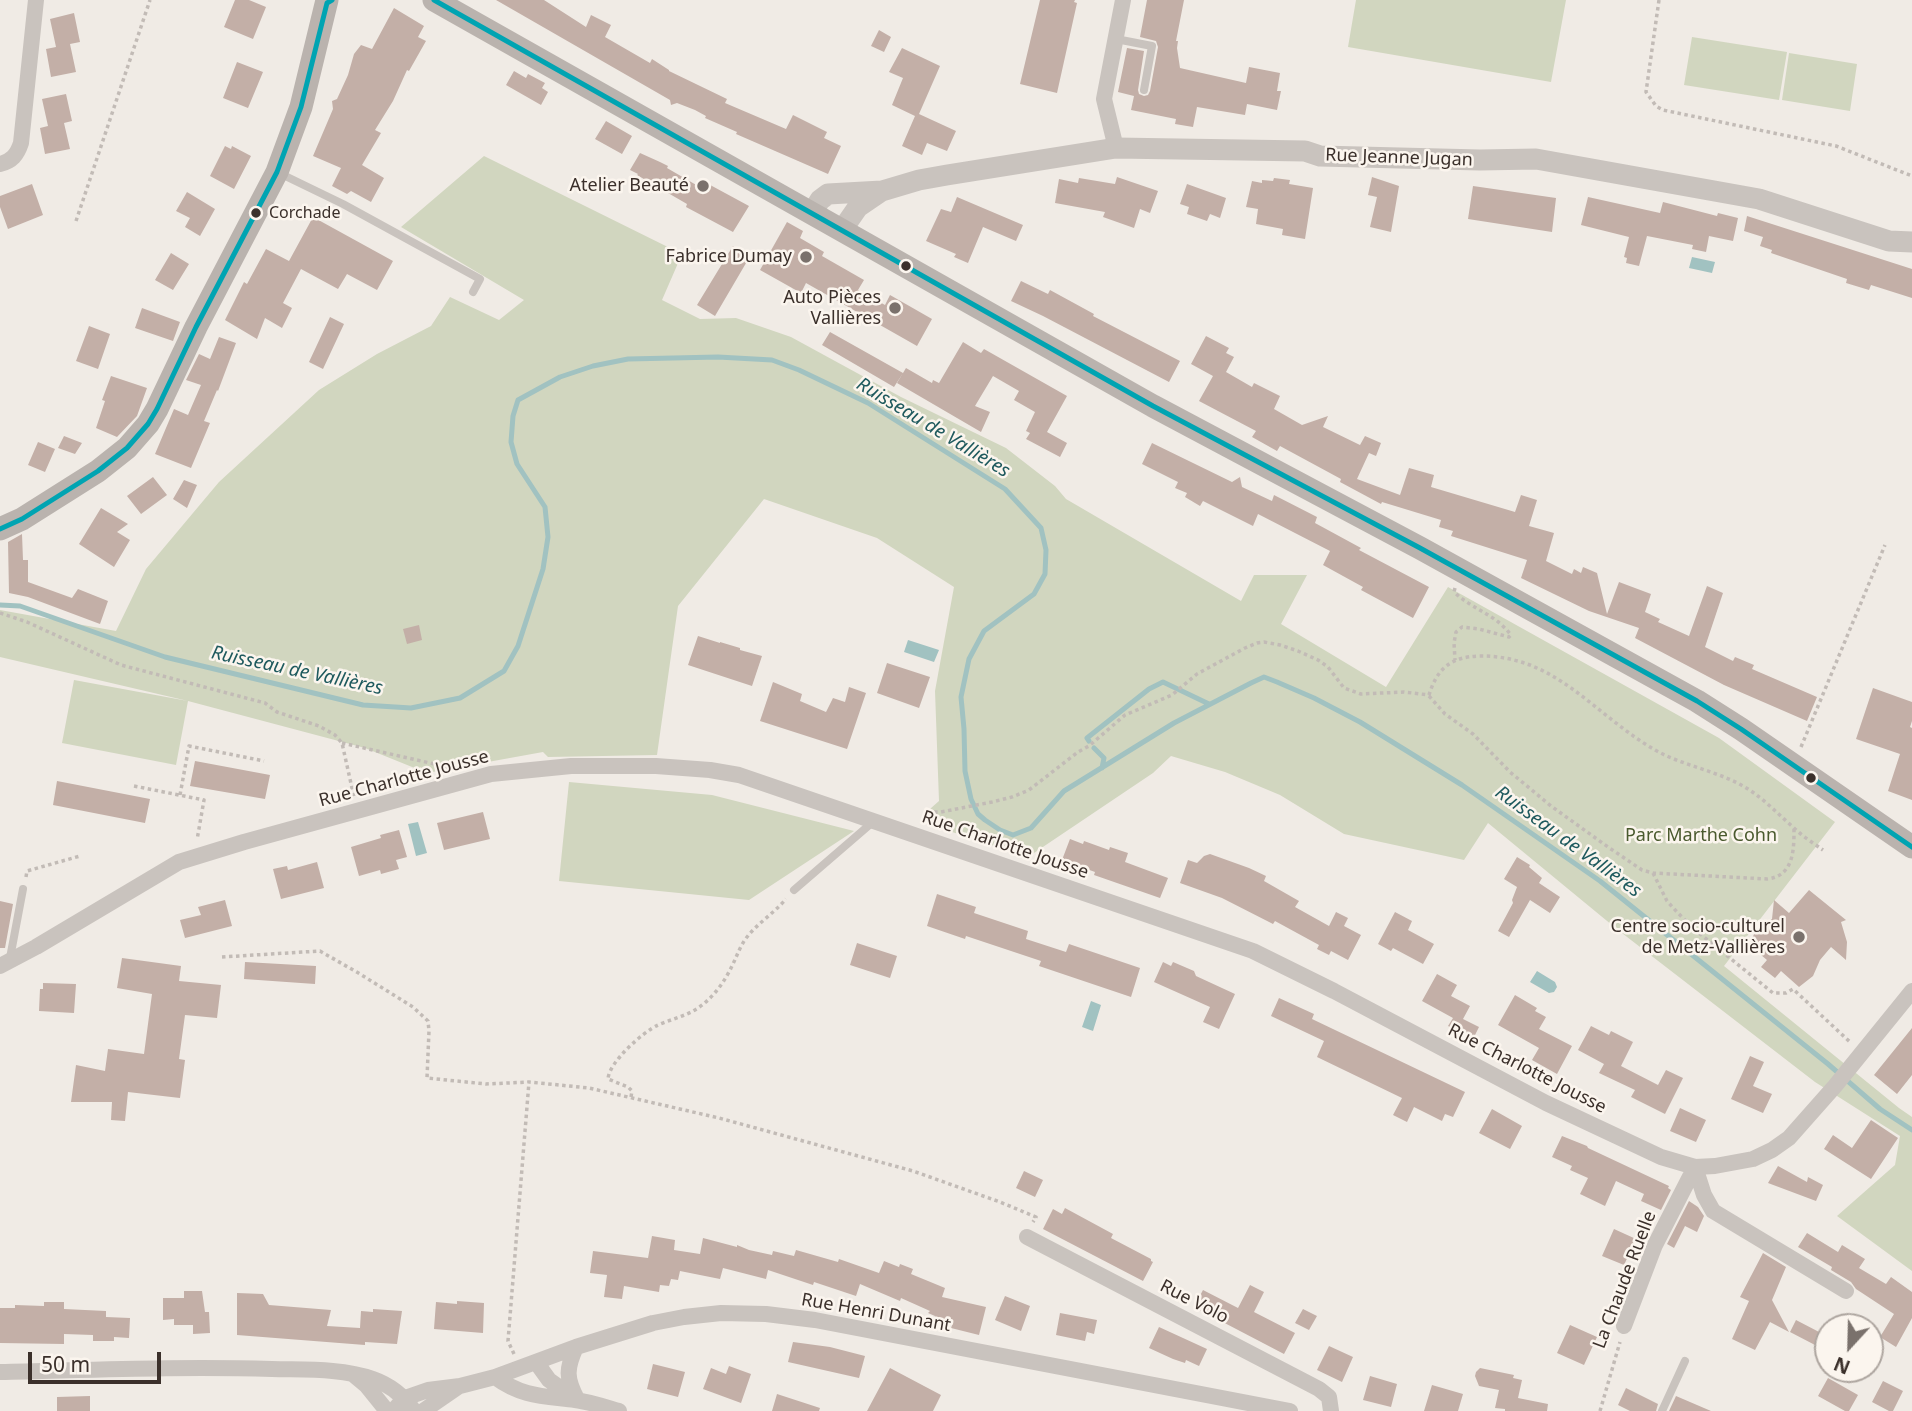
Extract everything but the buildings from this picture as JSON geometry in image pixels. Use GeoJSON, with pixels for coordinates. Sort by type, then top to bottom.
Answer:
{"type":"FeatureCollection","features":[{"type":"Feature","properties":{"kind":"main road"},"geometry":{"type":"LineString","coordinates":[[434,0],[1153,406],[1460,570],[1697,701],[1912,847]]}},
{"type":"Feature","properties":{"kind":"main road"},"geometry":{"type":"LineString","coordinates":[[0,529],[22,519],[98,471],[127,448],[148,424],[276,172],[301,107],[329,1]]}},
{"type":"Feature","properties":{"kind":"street"},"geometry":{"type":"LineString","coordinates":[[0,164],[9,162],[17,154],[21,143],[36,0]]}},
{"type":"Feature","properties":{"kind":"street"},"geometry":{"type":"LineString","coordinates":[[1116,148],[1104,99],[1123,0]]}},
{"type":"Feature","properties":{"kind":"street","name":"Rue Jeanne Jugan"},"geometry":{"type":"LineString","coordinates":[[812,213],[820,200],[828,194],[882,191],[919,180],[1116,148],[1305,152],[1320,156],[1536,159],[1759,199],[1889,241],[1912,242]]}},
{"type":"Feature","properties":{"kind":"street","name":"Rue Jeanne Jugan"},"geometry":{"type":"LineString","coordinates":[[842,230],[858,207],[882,191]]}},
{"type":"Feature","properties":{"kind":"street","name":"Rue Charlotte Jousse"},"geometry":{"type":"LineString","coordinates":[[5,963],[179,862],[198,856],[491,774],[571,766],[656,766],[710,770],[749,778],[1253,951],[1546,1103],[1661,1157],[1695,1167],[1753,1160],[1789,1138],[1912,991]]}},
{"type":"Feature","properties":{"kind":"street"},"geometry":{"type":"LineString","coordinates":[[1695,1167],[1704,1195],[1713,1211],[1846,1291]]}},
{"type":"Feature","properties":{"kind":"street","name":"La Chaude Ruelle"},"geometry":{"type":"LineString","coordinates":[[1624,1326],[1655,1245],[1695,1167]]}},
{"type":"Feature","properties":{"kind":"street","name":"Rue Volo"},"geometry":{"type":"LineString","coordinates":[[1027,1237],[1319,1388],[1329,1397],[1331,1411]]}},
{"type":"Feature","properties":{"kind":"street","name":"Rue Henri Dunant"},"geometry":{"type":"LineString","coordinates":[[409,1405],[428,1390],[460,1386],[495,1377],[576,1347],[653,1323],[721,1313],[766,1314],[815,1320],[1290,1411]]}},
{"type":"Feature","properties":{"kind":"street"},"geometry":{"type":"LineString","coordinates":[[576,1347],[568,1371],[569,1384],[578,1401]]}},
{"type":"Feature","properties":{"kind":"street"},"geometry":{"type":"LineString","coordinates":[[528,1365],[578,1401]]}},
{"type":"Feature","properties":{"kind":"street"},"geometry":{"type":"LineString","coordinates":[[0,1372],[215,1367],[337,1371],[374,1379],[390,1387],[409,1405],[393,1411]]}},
{"type":"Feature","properties":{"kind":"street"},"geometry":{"type":"LineString","coordinates":[[352,1374],[366,1385],[387,1411]]}},
{"type":"Feature","properties":{"kind":"street"},"geometry":{"type":"LineString","coordinates":[[495,1377],[509,1387],[540,1397],[578,1401],[619,1411]]}},
{"type":"Feature","properties":{"kind":"street","name":"Rue Henri Dunant"},"geometry":{"type":"LineString","coordinates":[[423,1411],[460,1386]]}},
{"type":"Feature","properties":{"kind":"lane"},"geometry":{"type":"LineString","coordinates":[[1115,38],[1152,46],[1144,90]]}},
{"type":"Feature","properties":{"kind":"lane"},"geometry":{"type":"LineString","coordinates":[[276,172],[343,204],[480,279],[473,292]]}},
{"type":"Feature","properties":{"kind":"lane"},"geometry":{"type":"LineString","coordinates":[[794,890],[874,821]]}},
{"type":"Feature","properties":{"kind":"lane"},"geometry":{"type":"LineString","coordinates":[[5,963],[23,889]]}},
{"type":"Feature","properties":{"kind":"lane"},"geometry":{"type":"LineString","coordinates":[[1662,1411],[1685,1361]]}},
{"type":"Feature","properties":{"kind":"path"},"geometry":{"type":"LineString","coordinates":[[76,221],[150,0]]}},
{"type":"Feature","properties":{"kind":"path"},"geometry":{"type":"LineString","coordinates":[[1659,0],[1646,92],[1656,106],[1663,110],[1836,146],[1912,176]]}},
{"type":"Feature","properties":{"kind":"path"},"geometry":{"type":"LineString","coordinates":[[1789,762],[1801,746],[1885,545]]}},
{"type":"Feature","properties":{"kind":"path"},"geometry":{"type":"LineString","coordinates":[[1455,660],[1456,632],[1462,627],[1509,637],[1511,635],[1502,623],[1461,600],[1454,592],[1460,570]]}},
{"type":"Feature","properties":{"kind":"path"},"geometry":{"type":"LineString","coordinates":[[0,612],[121,665],[265,703],[289,718],[335,734],[342,743],[357,811]]}},
{"type":"Feature","properties":{"kind":"path"},"geometry":{"type":"LineString","coordinates":[[941,812],[1012,797],[1029,790],[1089,746],[1125,715],[1172,695],[1196,674],[1245,648],[1264,642],[1298,651],[1318,660],[1328,667],[1344,688],[1361,694],[1404,692],[1429,695],[1445,714],[1473,734],[1510,772],[1551,806],[1642,870],[1653,873],[1767,879],[1778,877],[1791,862],[1794,828]]}},
{"type":"Feature","properties":{"kind":"path"},"geometry":{"type":"LineString","coordinates":[[1429,695],[1434,677],[1455,660],[1499,656],[1525,662],[1549,672],[1666,757],[1747,788],[1823,850]]}},
{"type":"Feature","properties":{"kind":"path"},"geometry":{"type":"LineString","coordinates":[[342,743],[443,765],[480,777]]}},
{"type":"Feature","properties":{"kind":"path"},"geometry":{"type":"LineString","coordinates":[[180,795],[189,746],[264,761]]}},
{"type":"Feature","properties":{"kind":"path"},"geometry":{"type":"LineString","coordinates":[[134,786],[204,800],[197,838],[198,856]]}},
{"type":"Feature","properties":{"kind":"path"},"geometry":{"type":"LineString","coordinates":[[23,889],[27,871],[80,856]]}},
{"type":"Feature","properties":{"kind":"path"},"geometry":{"type":"LineString","coordinates":[[1653,873],[1667,901],[1695,929],[1773,993],[1786,993],[1793,989],[1857,1058]]}},
{"type":"Feature","properties":{"kind":"path"},"geometry":{"type":"LineString","coordinates":[[631,1097],[632,1091],[628,1087],[608,1079],[608,1074],[627,1049],[657,1026],[701,1006],[721,985],[748,936],[775,912],[794,890]]}},
{"type":"Feature","properties":{"kind":"path"},"geometry":{"type":"LineString","coordinates":[[222,957],[320,950],[413,1007],[428,1021],[427,1078],[486,1084],[529,1082],[589,1088],[719,1118],[913,1171],[1000,1202],[1036,1217],[1027,1237]]}},
{"type":"Feature","properties":{"kind":"path"},"geometry":{"type":"LineString","coordinates":[[528,1365],[508,1341],[529,1082]]}},
{"type":"Feature","properties":{"kind":"path","name":"La Chaude Ruelle"},"geometry":{"type":"LineString","coordinates":[[1600,1411],[1624,1326]]}},
{"type":"Feature","properties":{"kind":"green space"},"geometry":{"type":"Polygon","coordinates":[[[1356,0],[1566,0],[1551,82],[1348,47],[1356,0]]]}},
{"type":"Feature","properties":{"kind":"green space"},"geometry":{"type":"Polygon","coordinates":[[[1692,37],[1787,52],[1779,100],[1684,85],[1692,37]]]}},
{"type":"Feature","properties":{"kind":"green space"},"geometry":{"type":"Polygon","coordinates":[[[1789,53],[1857,64],[1850,111],[1782,100],[1789,53]]]}},
{"type":"Feature","properties":{"kind":"green space","name":"Parc Marthe Cohn"},"geometry":{"type":"Polygon","coordinates":[[[484,156],[682,254],[662,300],[700,319],[736,318],[791,337],[901,397],[1006,448],[1055,486],[1066,499],[1241,601],[1254,575],[1307,575],[1281,624],[1386,687],[1448,587],[1719,738],[1835,822],[1724,966],[1912,1117],[1912,1271],[1837,1216],[1895,1165],[1900,1136],[1815,1082],[1618,930],[1488,823],[1464,860],[1344,834],[1280,795],[1225,772],[1171,756],[1153,773],[1028,857],[940,828],[940,822],[922,816],[939,801],[935,691],[954,587],[877,538],[764,499],[678,606],[657,755],[548,757],[543,752],[427,773],[365,748],[188,701],[0,657],[0,610],[116,631],[146,569],[219,482],[319,390],[377,354],[431,326],[450,297],[499,320],[524,300],[401,227],[484,156]]]}},
{"type":"Feature","properties":{"kind":"green space"},"geometry":{"type":"Polygon","coordinates":[[[74,680],[188,701],[176,765],[62,743],[74,680]]]}},
{"type":"Feature","properties":{"kind":"green space"},"geometry":{"type":"Polygon","coordinates":[[[569,782],[712,795],[854,831],[749,900],[559,881],[569,782]]]}},
{"type":"Feature","properties":{"kind":"water"},"geometry":{"type":"Polygon","coordinates":[[[1692,257],[1715,262],[1712,273],[1689,268],[1692,257]]]}},
{"type":"Feature","properties":{"kind":"water"},"geometry":{"type":"Polygon","coordinates":[[[908,640],[939,650],[934,662],[904,652],[908,640]]]}},
{"type":"Feature","properties":{"kind":"water"},"geometry":{"type":"Polygon","coordinates":[[[418,822],[427,853],[416,856],[408,824],[418,822]]]}},
{"type":"Feature","properties":{"kind":"water"},"geometry":{"type":"Polygon","coordinates":[[[1537,971],[1555,982],[1557,987],[1554,992],[1549,993],[1530,982],[1537,971]]]}},
{"type":"Feature","properties":{"kind":"water"},"geometry":{"type":"Polygon","coordinates":[[[1091,1001],[1101,1005],[1093,1031],[1082,1027],[1091,1001]]]}},
{"type":"Feature","properties":{"kind":"waterway","name":"Ruisseau de Vallières"},"geometry":{"type":"LineString","coordinates":[[0,605],[20,606],[165,657],[363,705],[411,708],[460,698],[504,671],[518,646],[543,569],[548,537],[545,507],[517,464],[511,442],[513,416],[518,400],[560,377],[593,366],[628,359],[718,357],[772,360],[868,403],[1005,489],[1041,528],[1046,550],[1045,574],[1034,594],[984,631],[969,659],[961,697],[965,771],[971,799],[978,814],[985,820],[1013,835],[1031,828],[1064,791],[1174,723],[1264,677],[1314,698],[1360,722],[1462,785],[1600,881],[1880,1109],[1912,1130]]}},
{"type":"Feature","properties":{"kind":"waterway","name":"Ruisseau de Vallières"},"geometry":{"type":"LineString","coordinates":[[1089,741],[1087,738],[1149,689],[1163,682],[1209,704]]}},
{"type":"Feature","properties":{"kind":"waterway","name":"Ruisseau de Vallières"},"geometry":{"type":"LineString","coordinates":[[1094,748],[1104,758],[1102,768]]}},
{"type":"Feature","properties":{"kind":"transit line"},"geometry":{"type":"LineString","coordinates":[[0,529],[22,519],[98,471],[127,448],[148,424],[277,172],[301,107],[327,3],[332,0]]}},
{"type":"Feature","properties":{"kind":"transit line"},"geometry":{"type":"LineString","coordinates":[[434,0],[1153,406],[1420,548],[1697,701],[1912,847]]}},
{"type":"Feature","properties":{"kind":"place","name":"Atelier Beauté"},"geometry":{"type":"Point","coordinates":[703,186]}},
{"type":"Feature","properties":{"kind":"place","name":"Corchade"},"geometry":{"type":"Point","coordinates":[256,213]}},
{"type":"Feature","properties":{"kind":"place","name":"Fabrice Dumay"},"geometry":{"type":"Point","coordinates":[806,257]}},
{"type":"Feature","properties":{"kind":"place","name":"Auto Pièces Vallières"},"geometry":{"type":"Point","coordinates":[895,308]}},
{"type":"Feature","properties":{"kind":"place","name":"Centre socio-culturel de Metz-Vallières"},"geometry":{"type":"Point","coordinates":[1799,937]}}]}
